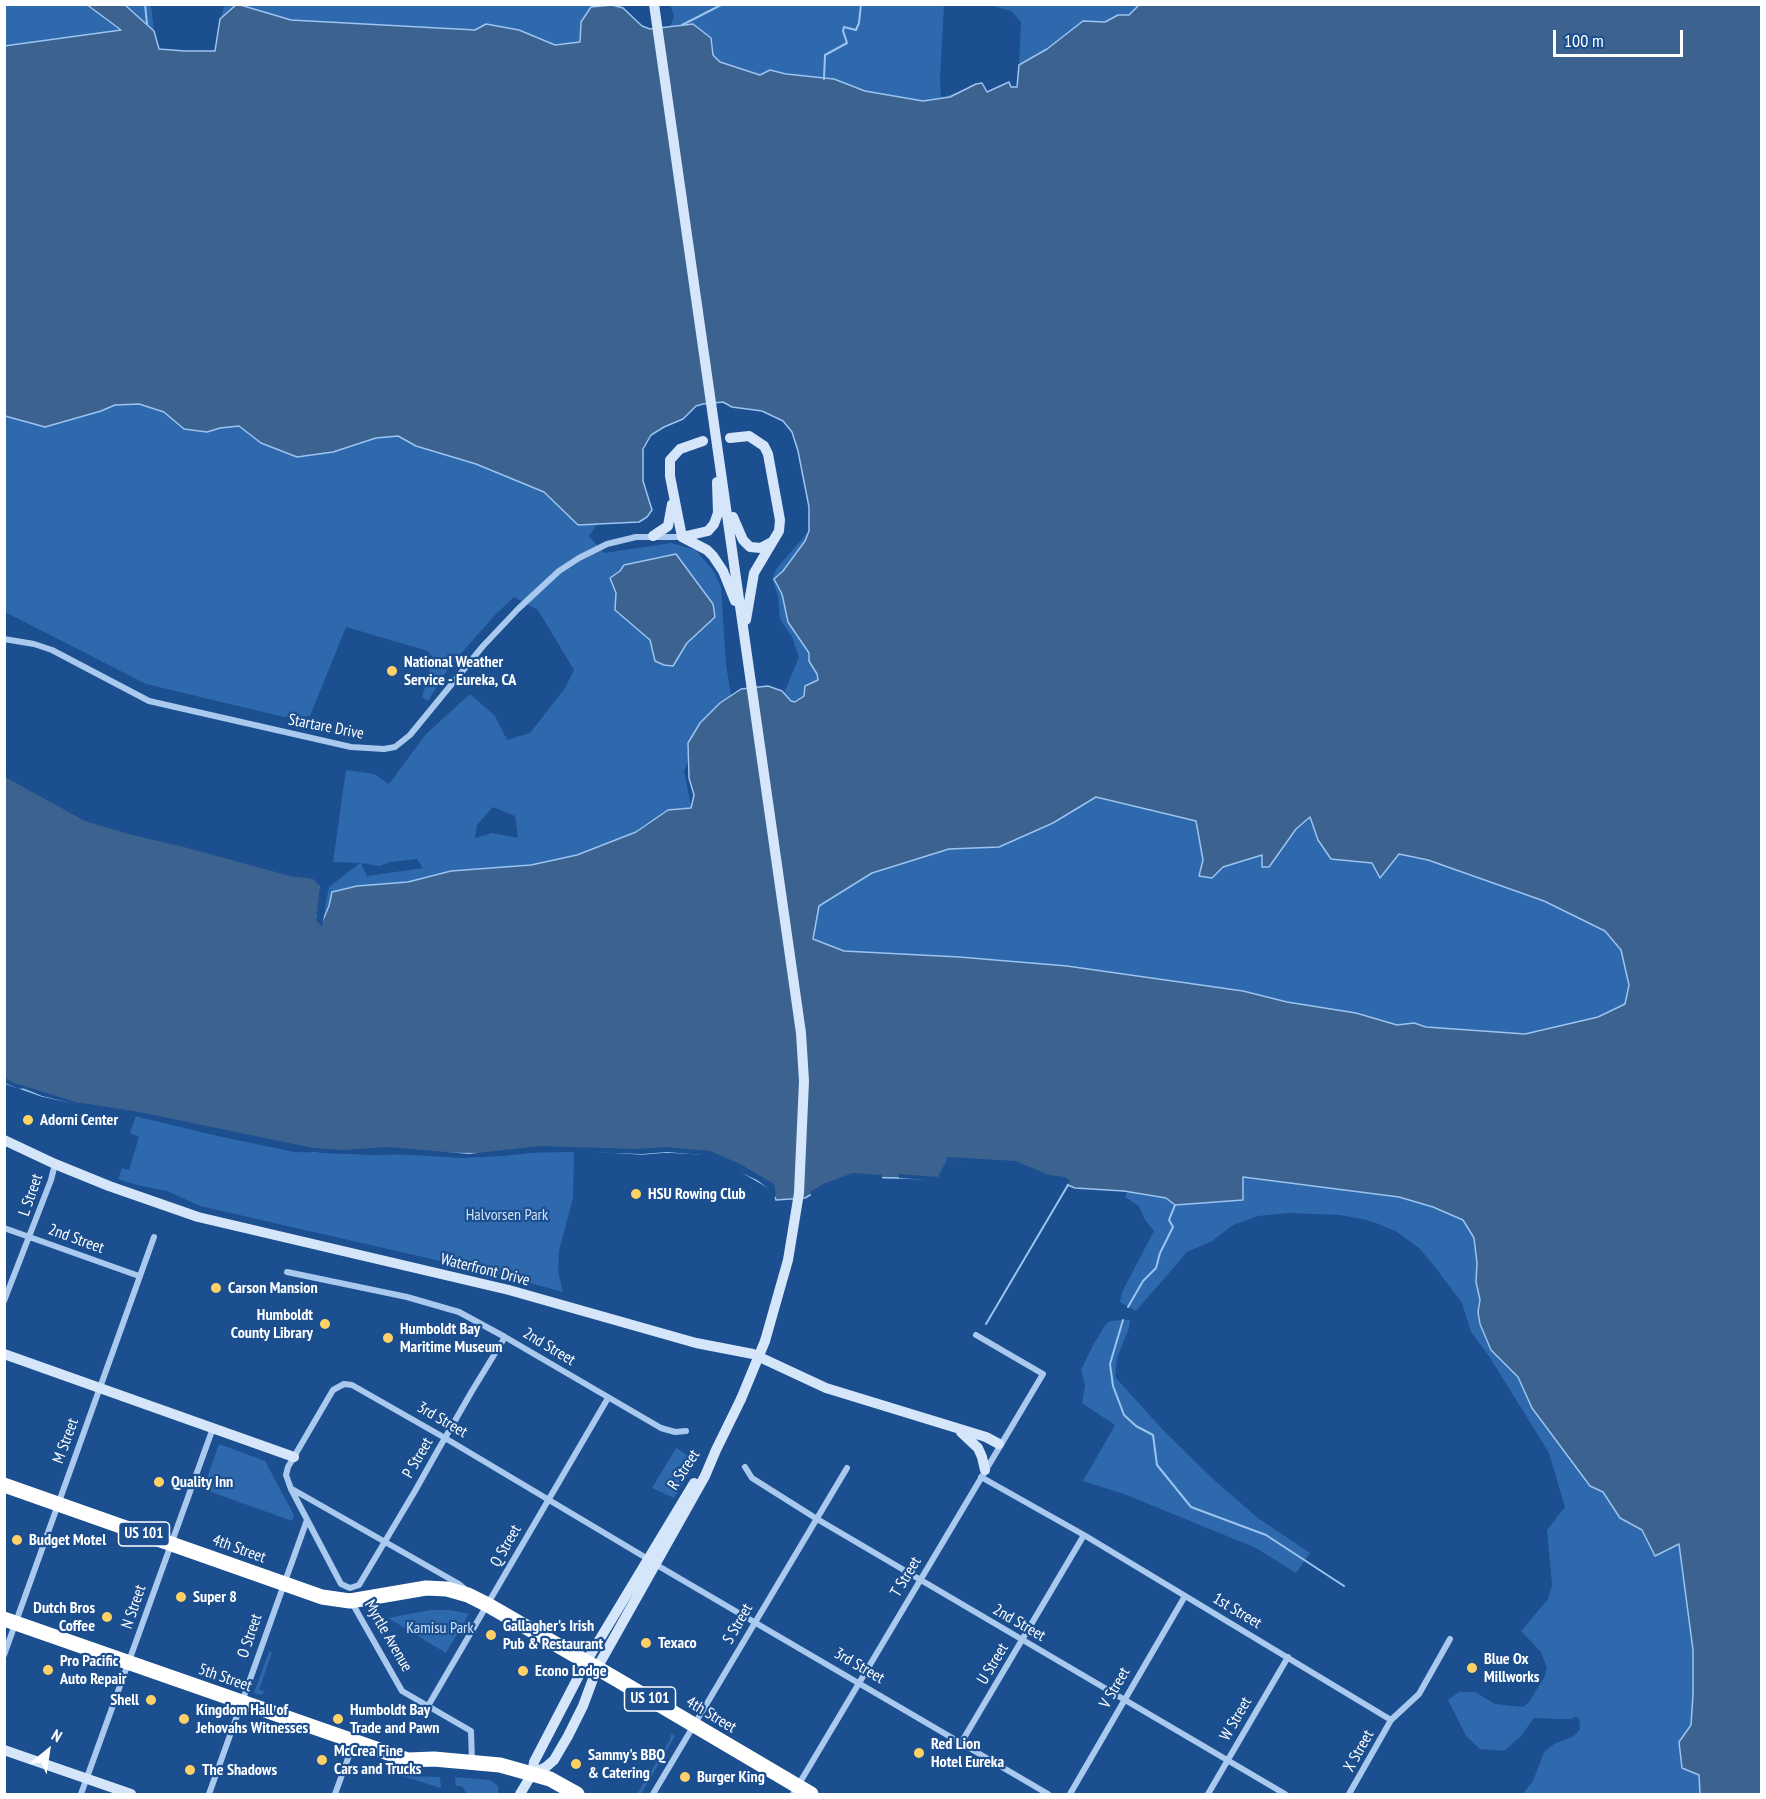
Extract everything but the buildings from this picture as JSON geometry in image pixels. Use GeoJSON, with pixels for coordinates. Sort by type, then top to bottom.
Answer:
{"type":"FeatureCollection","features":[{"type":"Feature","properties":{"kind":"highway","name":"4th Street"},"geometry":{"type":"LineString","coordinates":[[4,1485],[322,1598],[426,1588],[447,1589],[468,1595],[591,1665],[801,1792]]}},
{"type":"Feature","properties":{"kind":"highway","name":"5th Street"},"geometry":{"type":"LineString","coordinates":[[10,1621],[408,1760],[434,1759],[500,1765],[550,1779],[577,1794]]}},
{"type":"Feature","properties":{"kind":"main road"},"geometry":{"type":"LineString","coordinates":[[654,4],[744,632]]}},
{"type":"Feature","properties":{"kind":"main road"},"geometry":{"type":"LineString","coordinates":[[730,438],[749,436],[759,441],[766,450],[780,520],[779,531],[754,573],[744,632]]}},
{"type":"Feature","properties":{"kind":"main road"},"geometry":{"type":"LineString","coordinates":[[682,537],[670,465],[672,457],[680,448],[704,441]]}},
{"type":"Feature","properties":{"kind":"main road"},"geometry":{"type":"LineString","coordinates":[[682,537],[708,531],[714,524],[718,508],[717,446]]}},
{"type":"Feature","properties":{"kind":"main road"},"geometry":{"type":"LineString","coordinates":[[652,536],[664,529],[670,522],[673,492]]}},
{"type":"Feature","properties":{"kind":"main road"},"geometry":{"type":"LineString","coordinates":[[725,495],[737,530],[746,544],[758,549],[772,542]]}},
{"type":"Feature","properties":{"kind":"main road"},"geometry":{"type":"LineString","coordinates":[[682,537],[707,550],[723,571],[744,632]]}},
{"type":"Feature","properties":{"kind":"main road","name":"R Street"},"geometry":{"type":"LineString","coordinates":[[532,1774],[534,1762],[652,1562],[678,1507],[716,1450],[741,1400],[771,1324],[790,1250],[799,1193],[804,1109],[801,1033],[744,632]]}},
{"type":"Feature","properties":{"kind":"main road","name":"Waterfront Drive"},"geometry":{"type":"LineString","coordinates":[[4,1140],[109,1186],[198,1217],[509,1290],[696,1343],[753,1354],[826,1388],[986,1437],[999,1444]]}},
{"type":"Feature","properties":{"kind":"main road"},"geometry":{"type":"LineString","coordinates":[[4,1354],[294,1457]]}},
{"type":"Feature","properties":{"kind":"main road"},"geometry":{"type":"LineString","coordinates":[[959,1429],[978,1448],[983,1473]]}},
{"type":"Feature","properties":{"kind":"main road","name":"R Street"},"geometry":{"type":"LineString","coordinates":[[532,1774],[554,1760],[568,1736],[583,1706],[591,1665]]}},
{"type":"Feature","properties":{"kind":"main road"},"geometry":{"type":"LineString","coordinates":[[4,1750],[130,1794]]}},
{"type":"Feature","properties":{"kind":"main road"},"geometry":{"type":"LineString","coordinates":[[520,1794],[532,1774]]}},
{"type":"Feature","properties":{"kind":"street","name":"Startare Drive"},"geometry":{"type":"LineString","coordinates":[[4,639],[34,644],[52,650],[149,701],[351,747],[384,749],[395,747],[410,735],[494,633],[525,601],[559,572],[579,558],[607,544],[636,537],[682,537]]}},
{"type":"Feature","properties":{"kind":"street","name":"L Street"},"geometry":{"type":"LineString","coordinates":[[4,1301],[51,1180],[55,1164]]}},
{"type":"Feature","properties":{"kind":"street","name":"2nd Street"},"geometry":{"type":"LineString","coordinates":[[4,1228],[139,1276]]}},
{"type":"Feature","properties":{"kind":"street","name":"M Street"},"geometry":{"type":"LineString","coordinates":[[4,1655],[10,1621],[58,1504],[154,1237]]}},
{"type":"Feature","properties":{"kind":"street","name":"2nd Street"},"geometry":{"type":"LineString","coordinates":[[287,1272],[433,1304],[473,1318],[661,1428],[675,1432],[686,1431]]}},
{"type":"Feature","properties":{"kind":"street","name":"T Street"},"geometry":{"type":"LineString","coordinates":[[801,1792],[858,1683],[1043,1374],[976,1335]]}},
{"type":"Feature","properties":{"kind":"street","name":"P Street"},"geometry":{"type":"LineString","coordinates":[[350,1594],[359,1585],[505,1337]]}},
{"type":"Feature","properties":{"kind":"street","name":"3rd Street"},"geometry":{"type":"LineString","coordinates":[[294,1457],[333,1390],[344,1384],[352,1385],[1048,1794]]}},
{"type":"Feature","properties":{"kind":"street","name":"Q Street"},"geometry":{"type":"LineString","coordinates":[[428,1706],[608,1398]]}},
{"type":"Feature","properties":{"kind":"street","name":"N Street"},"geometry":{"type":"LineString","coordinates":[[81,1794],[213,1428]]}},
{"type":"Feature","properties":{"kind":"street"},"geometry":{"type":"LineString","coordinates":[[291,1489],[287,1471],[294,1457]]}},
{"type":"Feature","properties":{"kind":"street","name":"2nd Street"},"geometry":{"type":"LineString","coordinates":[[745,1467],[752,1478],[817,1519],[1285,1794]]}},
{"type":"Feature","properties":{"kind":"street","name":"S Street"},"geometry":{"type":"LineString","coordinates":[[653,1794],[847,1468]]}},
{"type":"Feature","properties":{"kind":"street","name":"1st Street"},"geometry":{"type":"LineString","coordinates":[[983,1473],[1391,1720]]}},
{"type":"Feature","properties":{"kind":"street","name":"4th Street"},"geometry":{"type":"LineString","coordinates":[[291,1489],[459,1584],[468,1595]]}},
{"type":"Feature","properties":{"kind":"street","name":"Myrtle Avenue"},"geometry":{"type":"LineString","coordinates":[[291,1489],[341,1584],[350,1594],[402,1691],[428,1706]]}},
{"type":"Feature","properties":{"kind":"street","name":"O Street"},"geometry":{"type":"LineString","coordinates":[[209,1794],[307,1520]]}},
{"type":"Feature","properties":{"kind":"street","name":"U Street"},"geometry":{"type":"LineString","coordinates":[[961,1743],[1084,1535]]}},
{"type":"Feature","properties":{"kind":"street","name":"V Street"},"geometry":{"type":"LineString","coordinates":[[1070,1794],[1185,1596]]}},
{"type":"Feature","properties":{"kind":"street"},"geometry":{"type":"LineString","coordinates":[[1391,1720],[1419,1694],[1450,1640]]}},
{"type":"Feature","properties":{"kind":"street","name":"W Street"},"geometry":{"type":"LineString","coordinates":[[1208,1794],[1288,1658]]}},
{"type":"Feature","properties":{"kind":"street"},"geometry":{"type":"LineString","coordinates":[[428,1706],[471,1731],[472,1762]]}},
{"type":"Feature","properties":{"kind":"street","name":"X Street"},"geometry":{"type":"LineString","coordinates":[[1349,1794],[1391,1720]]}},
{"type":"Feature","properties":{"kind":"street"},"geometry":{"type":"LineString","coordinates":[[335,1794],[354,1742]]}},
{"type":"Feature","properties":{"kind":"green space"},"geometry":{"type":"Polygon","coordinates":[[[4,5],[86,5],[134,27],[5,62],[4,5]]]}},
{"type":"Feature","properties":{"kind":"green space"},"geometry":{"type":"Polygon","coordinates":[[[99,5],[151,5],[159,49],[215,51],[220,19],[225,5],[623,5],[642,26],[650,29],[670,27],[674,16],[670,5],[944,5],[941,98],[982,83],[988,93],[1010,85],[1018,87],[1021,22],[1011,11],[989,5],[1575,5],[1007,108],[232,56],[156,56],[147,24],[130,22],[99,5]]]}},
{"type":"Feature","properties":{"kind":"green space"},"geometry":{"type":"Polygon","coordinates":[[[1761,311],[1625,1004],[1598,1017],[1525,1034],[1426,1027],[1414,1023],[1397,1025],[816,959],[713,831],[322,922],[329,887],[360,863],[333,862],[346,770],[374,774],[389,784],[426,734],[470,694],[495,716],[507,740],[530,733],[565,688],[574,670],[538,610],[514,597],[449,667],[428,701],[422,697],[433,658],[428,651],[346,627],[310,716],[284,717],[146,684],[5,612],[4,354],[1761,311]],[[723,402],[696,406],[683,419],[651,435],[643,449],[643,481],[652,510],[647,517],[639,522],[598,523],[589,536],[604,553],[671,543],[696,550],[714,572],[721,587],[726,664],[731,695],[741,689],[768,686],[784,693],[799,657],[792,637],[780,619],[778,596],[772,579],[777,568],[809,531],[809,507],[798,451],[792,432],[783,421],[762,411],[732,407],[723,402]],[[688,761],[684,771],[691,806],[694,795],[689,778],[688,761]],[[493,807],[477,825],[475,838],[492,833],[518,838],[515,816],[493,807]],[[417,859],[379,866],[361,863],[367,876],[423,868],[417,859]]]}},
{"type":"Feature","properties":{"kind":"green space","name":"Halvorsen Park"},"geometry":{"type":"Polygon","coordinates":[[[136,1115],[293,1151],[369,1155],[574,1152],[573,1198],[559,1251],[558,1271],[563,1292],[501,1275],[200,1206],[167,1191],[118,1179],[122,1168],[129,1170],[139,1137],[130,1133],[136,1115]]]}},
{"type":"Feature","properties":{"kind":"green space"},"geometry":{"type":"Polygon","coordinates":[[[963,1150],[1134,1170],[1140,1173],[1236,1175],[1245,1169],[1467,1176],[1522,1190],[1545,1185],[1619,1203],[1658,1219],[1668,1236],[1679,1237],[1686,1263],[1706,1300],[1720,1352],[1727,1390],[1733,1534],[1729,1587],[1713,1684],[1714,1794],[1527,1794],[1524,1792],[1533,1781],[1544,1752],[1554,1744],[1574,1736],[1580,1729],[1579,1718],[1575,1717],[1572,1719],[1534,1718],[1521,1736],[1504,1751],[1480,1749],[1466,1736],[1448,1700],[1459,1692],[1475,1692],[1495,1704],[1523,1707],[1529,1702],[1544,1678],[1547,1668],[1541,1652],[1521,1631],[1548,1599],[1552,1585],[1547,1530],[1565,1507],[1549,1453],[1489,1356],[1471,1332],[1462,1303],[1419,1248],[1397,1232],[1363,1219],[1339,1215],[1289,1213],[1258,1216],[1233,1225],[1212,1241],[1187,1252],[1136,1311],[1120,1302],[1122,1292],[1154,1231],[1145,1220],[1139,1206],[1125,1197],[1127,1192],[1075,1188],[1067,1185],[1069,1181],[1065,1177],[1049,1175],[1015,1161],[949,1157],[938,1177],[900,1174],[899,1178],[882,1178],[882,1175],[853,1174],[835,1178],[810,1192],[799,1193],[802,1157],[963,1150]]]}},
{"type":"Feature","properties":{"kind":"green space"},"geometry":{"type":"Polygon","coordinates":[[[1130,1320],[1117,1358],[1115,1377],[1163,1430],[1214,1480],[1258,1518],[1310,1553],[1296,1573],[1256,1548],[1124,1494],[1083,1481],[1115,1425],[1082,1403],[1085,1386],[1081,1370],[1106,1324],[1110,1321],[1130,1320]]]}},
{"type":"Feature","properties":{"kind":"green space"},"geometry":{"type":"Polygon","coordinates":[[[219,1444],[265,1461],[294,1515],[292,1521],[203,1489],[219,1444]]]}},
{"type":"Feature","properties":{"kind":"green space"},"geometry":{"type":"Polygon","coordinates":[[[676,1448],[697,1461],[674,1498],[652,1488],[676,1448]]]}},
{"type":"Feature","properties":{"kind":"green space","name":"Kamisu Park"},"geometry":{"type":"Polygon","coordinates":[[[431,1610],[450,1610],[469,1614],[446,1653],[388,1618],[431,1610]]]}},
{"type":"Feature","properties":{"kind":"green space"},"geometry":{"type":"Polygon","coordinates":[[[269,1652],[272,1652],[259,1690],[265,1691],[261,1695],[254,1693],[269,1652]]]}},
{"type":"Feature","properties":{"kind":"green space"},"geometry":{"type":"Polygon","coordinates":[[[671,1734],[675,1736],[641,1794],[637,1794],[670,1740],[671,1734]]]}},
{"type":"Feature","properties":{"kind":"green space"},"geometry":{"type":"Polygon","coordinates":[[[402,1776],[440,1777],[441,1788],[402,1776]]]}},
{"type":"Feature","properties":{"kind":"green space"},"geometry":{"type":"Polygon","coordinates":[[[455,1777],[490,1780],[498,1786],[498,1794],[467,1794],[462,1786],[456,1786],[455,1777]]]}},
{"type":"Feature","properties":{"kind":"shaded area"},"geometry":{"type":"Polygon","coordinates":[[[86,4],[125,5],[154,31],[159,49],[185,51],[215,51],[220,19],[237,4],[291,20],[475,30],[486,24],[519,30],[555,45],[580,42],[581,22],[591,7],[612,5],[623,8],[642,26],[650,29],[693,24],[711,38],[713,55],[720,62],[760,75],[770,70],[834,79],[865,91],[923,101],[950,97],[982,83],[987,92],[1009,82],[1011,87],[1017,87],[1019,65],[1047,49],[1083,21],[1105,22],[1118,15],[1129,15],[1139,5],[1761,5],[1761,1794],[1700,1794],[1699,1775],[1682,1768],[1679,1742],[1691,1725],[1693,1650],[1679,1544],[1655,1556],[1642,1530],[1620,1518],[1603,1492],[1590,1486],[1532,1408],[1518,1377],[1491,1350],[1480,1324],[1474,1238],[1463,1220],[1433,1207],[1399,1197],[1243,1177],[1243,1200],[1175,1205],[1166,1198],[1124,1191],[1075,1188],[1014,1163],[947,1161],[939,1179],[855,1177],[820,1189],[805,1198],[776,1200],[773,1190],[720,1159],[704,1154],[667,1152],[642,1154],[541,1148],[505,1154],[313,1152],[42,1096],[5,1083],[5,772],[93,821],[318,879],[322,892],[317,918],[322,922],[332,892],[357,886],[408,882],[451,871],[531,865],[577,855],[636,832],[668,810],[691,808],[694,795],[689,778],[688,743],[700,723],[720,703],[741,689],[768,686],[782,691],[791,701],[795,702],[804,696],[805,686],[818,680],[809,661],[809,653],[788,622],[782,594],[774,579],[783,571],[805,541],[809,531],[809,507],[798,451],[792,432],[783,421],[762,411],[732,407],[723,402],[696,406],[683,419],[651,435],[643,449],[643,481],[652,510],[647,517],[639,522],[578,525],[544,492],[476,464],[416,446],[398,436],[376,438],[333,452],[297,457],[261,443],[239,426],[207,432],[184,429],[164,412],[139,404],[115,405],[45,427],[5,416],[4,46],[121,30],[86,4]],[[1096,797],[1053,823],[999,847],[949,849],[872,873],[819,906],[813,939],[844,951],[1067,966],[1243,991],[1287,1002],[1356,1013],[1397,1025],[1414,1023],[1426,1027],[1525,1034],[1598,1017],[1625,1004],[1629,985],[1621,950],[1605,931],[1544,901],[1428,860],[1399,854],[1380,878],[1372,863],[1331,859],[1318,840],[1310,817],[1296,829],[1269,867],[1262,867],[1262,855],[1223,867],[1212,878],[1199,876],[1203,860],[1196,821],[1096,797]]]}},
{"type":"Feature","properties":{"kind":"shaded area"},"geometry":{"type":"Polygon","coordinates":[[[676,554],[713,604],[715,617],[687,643],[673,666],[655,661],[650,640],[615,610],[616,593],[610,578],[624,565],[676,554]]]}},
{"type":"Feature","properties":{"kind":"pier"},"geometry":{"type":"Polygon","coordinates":[[[5,769],[95,818],[319,876],[325,892],[320,917],[326,905],[322,927],[316,920],[320,887],[313,879],[290,876],[85,821],[5,777],[5,769]]]}},
{"type":"Feature","properties":{"kind":"pier"},"geometry":{"type":"Polygon","coordinates":[[[5,1078],[14,1083],[76,1102],[139,1112],[313,1148],[343,1150],[388,1147],[469,1154],[540,1146],[635,1149],[665,1147],[710,1151],[740,1164],[774,1184],[776,1196],[774,1198],[769,1189],[757,1180],[703,1155],[667,1152],[642,1154],[549,1151],[462,1158],[295,1152],[134,1116],[75,1107],[75,1104],[42,1096],[24,1088],[19,1089],[5,1083],[5,1078]]]}},
{"type":"Feature","properties":{"kind":"pier"},"geometry":{"type":"Polygon","coordinates":[[[948,1157],[1015,1161],[1049,1175],[1065,1177],[1070,1181],[1065,1187],[1014,1166],[951,1162],[940,1181],[899,1178],[899,1174],[938,1177],[948,1157]]]}},
{"type":"Feature","properties":{"kind":"pier"},"geometry":{"type":"Polygon","coordinates":[[[853,1173],[882,1175],[882,1180],[849,1181],[811,1196],[810,1192],[823,1184],[853,1173]]]}},
{"type":"Feature","properties":{"kind":"waterway"},"geometry":{"type":"LineString","coordinates":[[145,4],[147,24]]}},
{"type":"Feature","properties":{"kind":"waterway"},"geometry":{"type":"LineString","coordinates":[[682,25],[723,4]]}},
{"type":"Feature","properties":{"kind":"waterway"},"geometry":{"type":"LineString","coordinates":[[824,79],[825,55],[847,43],[844,27],[856,30],[861,4]]}},
{"type":"Feature","properties":{"kind":"waterway"},"geometry":{"type":"LineString","coordinates":[[986,1324],[1068,1185]]}},
{"type":"Feature","properties":{"kind":"waterway"},"geometry":{"type":"LineString","coordinates":[[1128,1307],[1143,1281],[1156,1268],[1160,1253],[1173,1227],[1169,1220],[1175,1205]]}},
{"type":"Feature","properties":{"kind":"waterway"},"geometry":{"type":"LineString","coordinates":[[1123,1320],[1110,1364],[1113,1386],[1124,1415],[1136,1426],[1153,1435],[1157,1465],[1191,1507],[1266,1535],[1344,1586]]}},
{"type":"Feature","properties":{"kind":"place","name":"National Weather Service - Eureka, CA"},"geometry":{"type":"Point","coordinates":[392,671]}},
{"type":"Feature","properties":{"kind":"place","name":"Adorni Center"},"geometry":{"type":"Point","coordinates":[28,1120]}},
{"type":"Feature","properties":{"kind":"place","name":"HSU Rowing Club"},"geometry":{"type":"Point","coordinates":[636,1194]}},
{"type":"Feature","properties":{"kind":"place","name":"Carson Mansion"},"geometry":{"type":"Point","coordinates":[216,1288]}},
{"type":"Feature","properties":{"kind":"place","name":"Humboldt County Library"},"geometry":{"type":"Point","coordinates":[325,1324]}},
{"type":"Feature","properties":{"kind":"place","name":"Humboldt Bay Maritime Museum"},"geometry":{"type":"Point","coordinates":[388,1338]}},
{"type":"Feature","properties":{"kind":"place","name":"Quality Inn"},"geometry":{"type":"Point","coordinates":[159,1482]}},
{"type":"Feature","properties":{"kind":"place","name":"Budget Motel"},"geometry":{"type":"Point","coordinates":[17,1540]}},
{"type":"Feature","properties":{"kind":"place","name":"Super 8"},"geometry":{"type":"Point","coordinates":[181,1597]}},
{"type":"Feature","properties":{"kind":"place","name":"Dutch Bros Coffee"},"geometry":{"type":"Point","coordinates":[107,1617]}},
{"type":"Feature","properties":{"kind":"place","name":"Gallagher's Irish Pub & Restaurant"},"geometry":{"type":"Point","coordinates":[491,1635]}},
{"type":"Feature","properties":{"kind":"place","name":"Texaco"},"geometry":{"type":"Point","coordinates":[646,1643]}},
{"type":"Feature","properties":{"kind":"place","name":"Blue Ox Millworks"},"geometry":{"type":"Point","coordinates":[1472,1668]}},
{"type":"Feature","properties":{"kind":"place","name":"Pro Pacific Auto Repair"},"geometry":{"type":"Point","coordinates":[48,1670]}},
{"type":"Feature","properties":{"kind":"place","name":"Econo Lodge"},"geometry":{"type":"Point","coordinates":[523,1671]}},
{"type":"Feature","properties":{"kind":"place","name":"Shell"},"geometry":{"type":"Point","coordinates":[151,1700]}},
{"type":"Feature","properties":{"kind":"place","name":"Kingdom Hall of Jehovahs Witnesses"},"geometry":{"type":"Point","coordinates":[184,1719]}},
{"type":"Feature","properties":{"kind":"place","name":"Humboldt Bay Trade and Pawn"},"geometry":{"type":"Point","coordinates":[338,1719]}},
{"type":"Feature","properties":{"kind":"place","name":"Red Lion Hotel Eureka"},"geometry":{"type":"Point","coordinates":[919,1753]}},
{"type":"Feature","properties":{"kind":"place","name":"McCrea Fine Cars and Trucks"},"geometry":{"type":"Point","coordinates":[322,1760]}},
{"type":"Feature","properties":{"kind":"place","name":"Sammy's BBQ & Catering"},"geometry":{"type":"Point","coordinates":[576,1764]}},
{"type":"Feature","properties":{"kind":"place","name":"The Shadows"},"geometry":{"type":"Point","coordinates":[190,1770]}},
{"type":"Feature","properties":{"kind":"place","name":"Burger King"},"geometry":{"type":"Point","coordinates":[685,1777]}}]}
